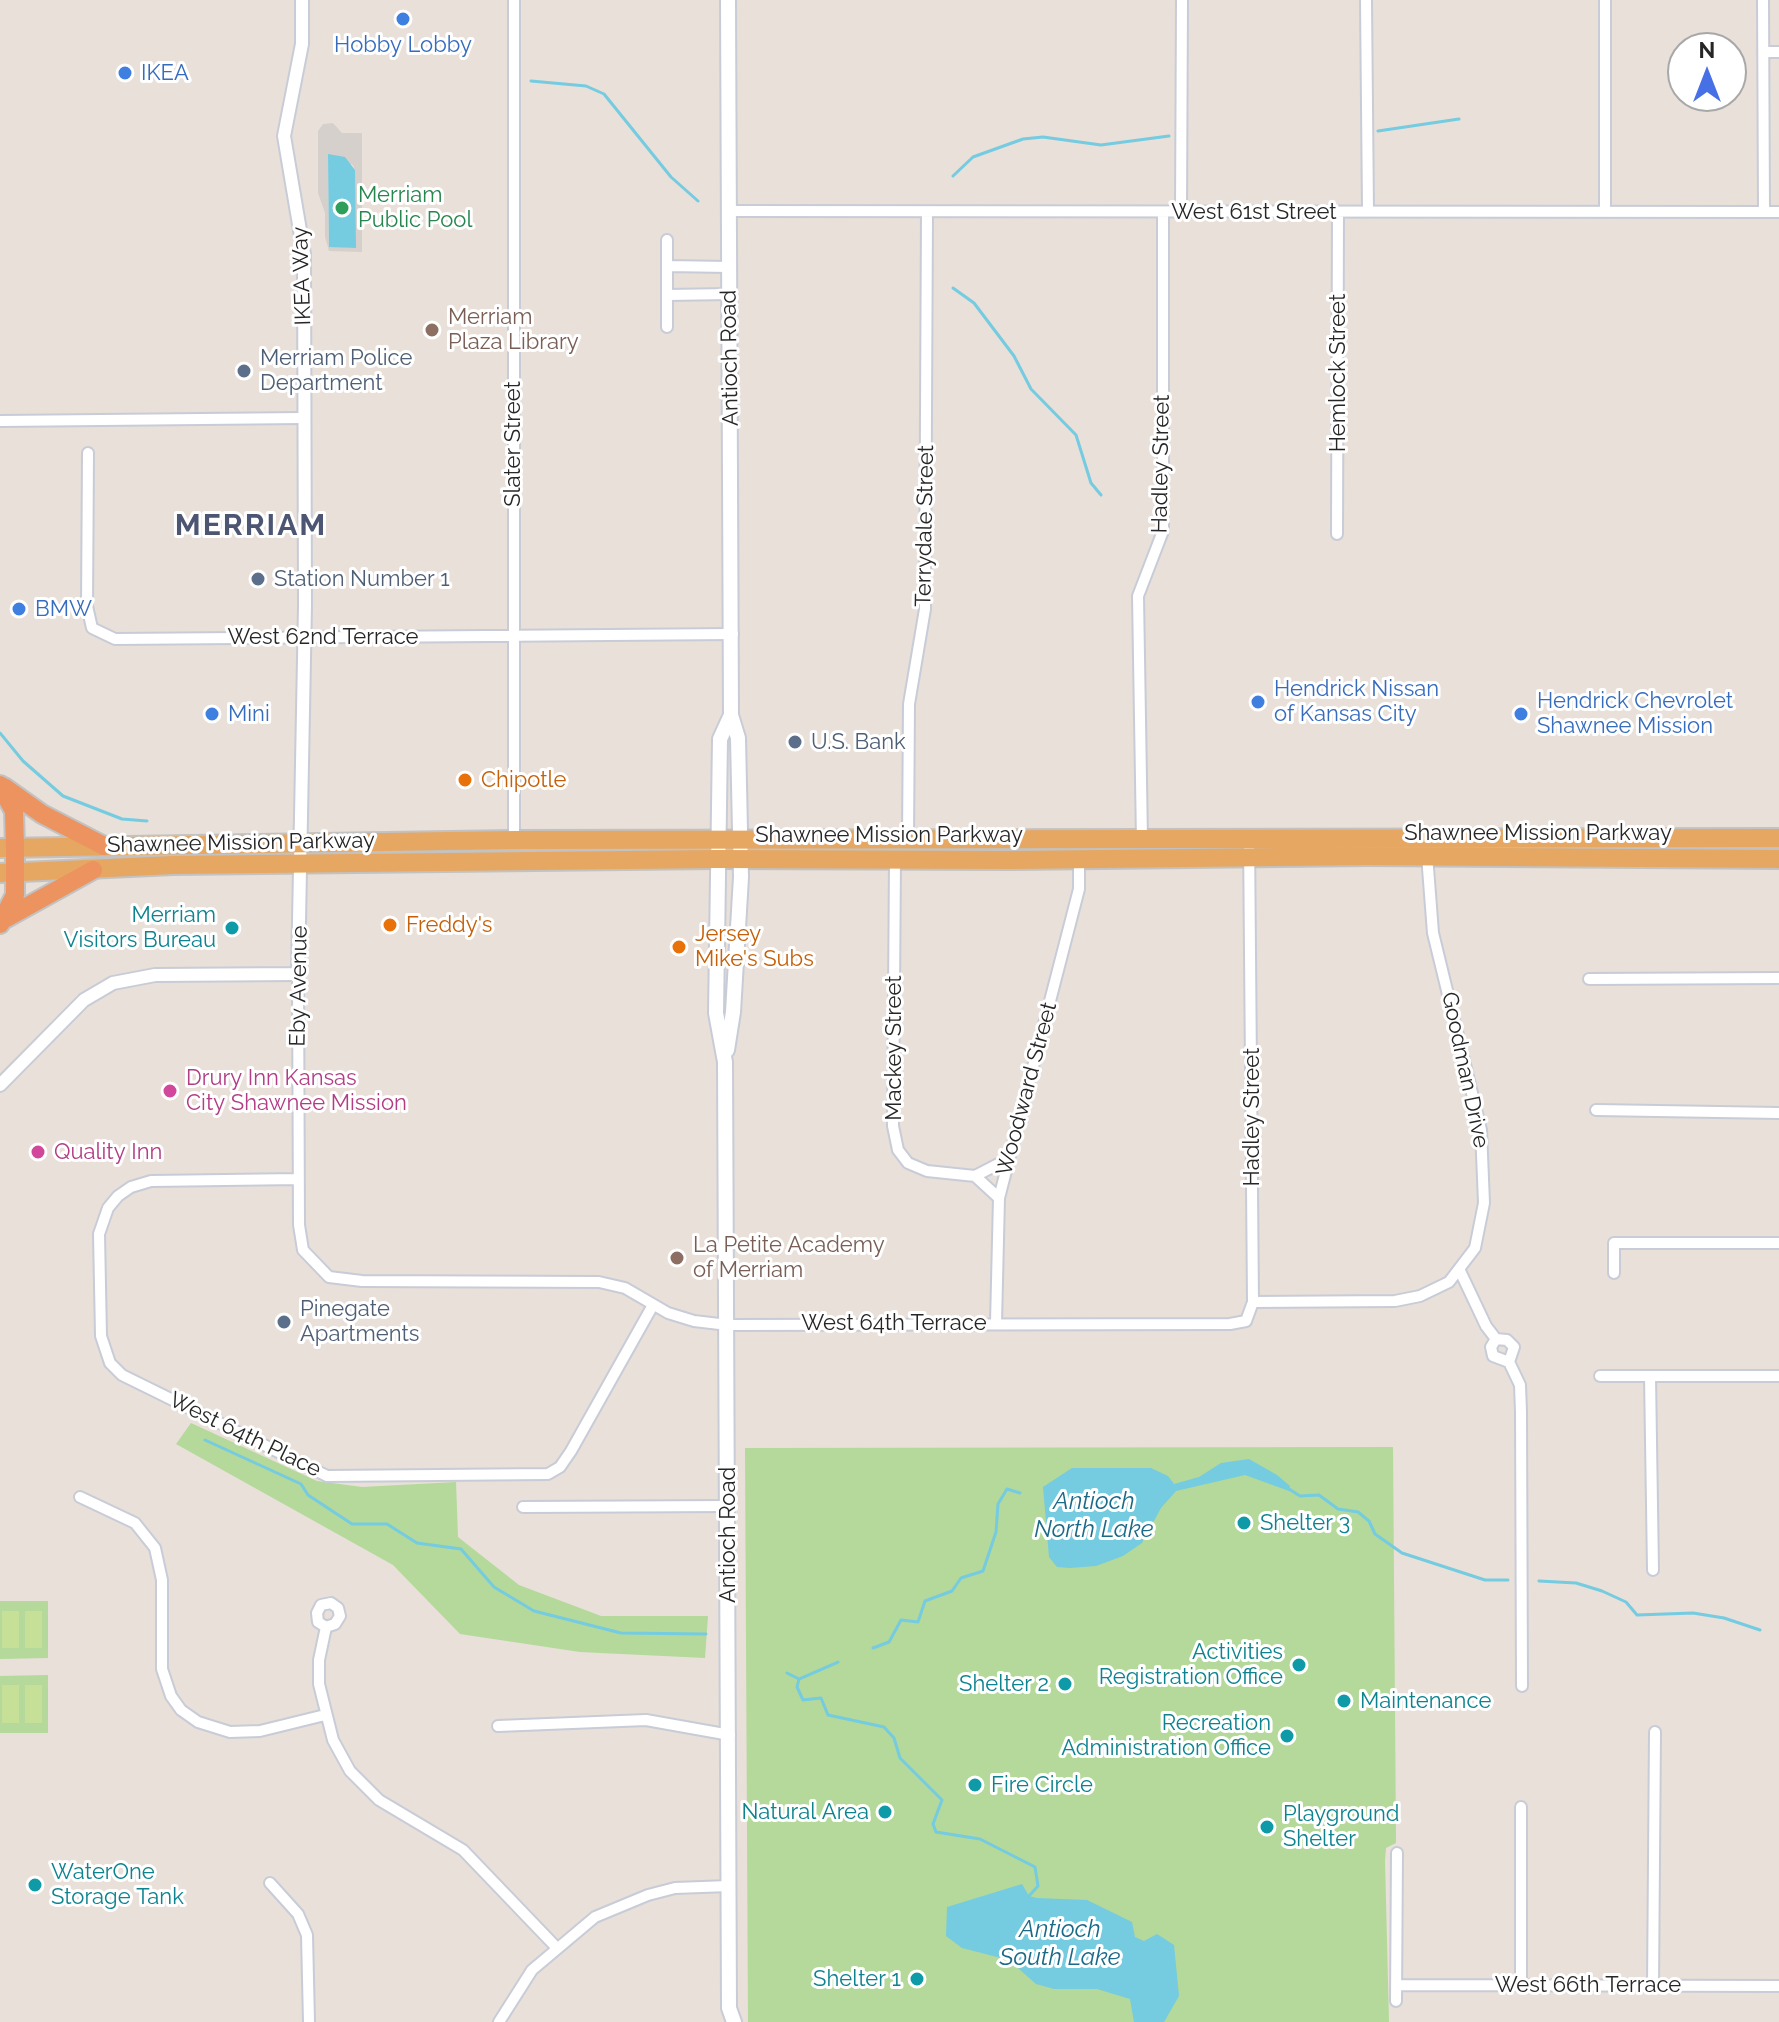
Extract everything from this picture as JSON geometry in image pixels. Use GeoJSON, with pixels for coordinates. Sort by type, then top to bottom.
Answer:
{"type":"FeatureCollection","features":[{"type":"Feature","properties":{"kind":"highway"},"geometry":{"type":"LineString","coordinates":[[0,785],[42,814],[104,846]]}},
{"type":"Feature","properties":{"kind":"highway"},"geometry":{"type":"LineString","coordinates":[[0,785],[14,811],[8,848],[8,873],[15,895],[1,922]]}},
{"type":"Feature","properties":{"kind":"highway","name":"Shawnee Mission Parkway"},"geometry":{"type":"LineString","coordinates":[[8,848],[514,840],[1249,836],[1779,838]]}},
{"type":"Feature","properties":{"kind":"highway"},"geometry":{"type":"LineString","coordinates":[[446,864],[506,847],[514,840]]}},
{"type":"Feature","properties":{"kind":"highway","name":"Shawnee Mission Parkway"},"geometry":{"type":"LineString","coordinates":[[8,873],[716,859],[1427,856],[1779,859]]}},
{"type":"Feature","properties":{"kind":"highway"},"geometry":{"type":"LineString","coordinates":[[1,922],[93,870]]}},
{"type":"Feature","properties":{"kind":"main road","name":"Antioch Road"},"geometry":{"type":"LineString","coordinates":[[728,0],[731,715],[738,738],[740,859],[733,1012],[725,1062],[729,2017]]}},
{"type":"Feature","properties":{"kind":"main road","name":"Antioch Road"},"geometry":{"type":"LineString","coordinates":[[725,1062],[716,1013],[716,859],[720,739],[731,715]]}},
{"type":"Feature","properties":{"kind":"street","name":"IKEA Way"},"geometry":{"type":"LineString","coordinates":[[302,0],[298,68],[284,136],[304,254],[302,844]]}},
{"type":"Feature","properties":{"kind":"street","name":"Slater Street"},"geometry":{"type":"LineString","coordinates":[[514,0],[514,840]]}},
{"type":"Feature","properties":{"kind":"street"},"geometry":{"type":"LineString","coordinates":[[1181,212],[1182,0]]}},
{"type":"Feature","properties":{"kind":"street"},"geometry":{"type":"LineString","coordinates":[[1366,0],[1368,211]]}},
{"type":"Feature","properties":{"kind":"street"},"geometry":{"type":"LineString","coordinates":[[1605,0],[1605,212]]}},
{"type":"Feature","properties":{"kind":"street"},"geometry":{"type":"LineString","coordinates":[[1763,0],[1764,212]]}},
{"type":"Feature","properties":{"kind":"street"},"geometry":{"type":"LineString","coordinates":[[1764,52],[1779,52]]}},
{"type":"Feature","properties":{"kind":"street","name":"West 61st Street"},"geometry":{"type":"LineString","coordinates":[[729,211],[1779,212]]}},
{"type":"Feature","properties":{"kind":"street","name":"Terrydale Street"},"geometry":{"type":"LineString","coordinates":[[908,839],[909,704],[925,609],[927,212]]}},
{"type":"Feature","properties":{"kind":"street","name":"Hadley Street"},"geometry":{"type":"LineString","coordinates":[[1141,856],[1138,596],[1163,531],[1163,212]]}},
{"type":"Feature","properties":{"kind":"street","name":"Hemlock Street"},"geometry":{"type":"LineString","coordinates":[[1337,534],[1338,212]]}},
{"type":"Feature","properties":{"kind":"street"},"geometry":{"type":"LineString","coordinates":[[667,240],[667,327]]}},
{"type":"Feature","properties":{"kind":"street"},"geometry":{"type":"LineString","coordinates":[[667,266],[729,267]]}},
{"type":"Feature","properties":{"kind":"street"},"geometry":{"type":"LineString","coordinates":[[667,295],[730,294]]}},
{"type":"Feature","properties":{"kind":"street"},"geometry":{"type":"LineString","coordinates":[[0,421],[303,418]]}},
{"type":"Feature","properties":{"kind":"street","name":"West 62nd Terrace"},"geometry":{"type":"LineString","coordinates":[[88,453],[87,606],[92,628],[101,635],[115,639],[733,634]]}},
{"type":"Feature","properties":{"kind":"street","name":"Hadley Street"},"geometry":{"type":"LineString","coordinates":[[1249,836],[1253,1302]]}},
{"type":"Feature","properties":{"kind":"street","name":"Goodman Drive"},"geometry":{"type":"LineString","coordinates":[[1428,837],[1433,933],[1475,1096],[1483,1145],[1483,1220],[1475,1248],[1460,1271]]}},
{"type":"Feature","properties":{"kind":"street","name":"Eby Avenue"},"geometry":{"type":"LineString","coordinates":[[302,844],[298,974],[298,1179],[303,1250],[317,1267]]}},
{"type":"Feature","properties":{"kind":"street","name":"Woodward Street"},"geometry":{"type":"LineString","coordinates":[[996,1323],[999,1198],[1079,889],[1079,858]]}},
{"type":"Feature","properties":{"kind":"street","name":"Mackey Street"},"geometry":{"type":"LineString","coordinates":[[895,860],[895,1140],[908,1163],[917,1168],[975,1176]]}},
{"type":"Feature","properties":{"kind":"street"},"geometry":{"type":"LineString","coordinates":[[0,1085],[84,1000],[113,983],[155,975],[298,974]]}},
{"type":"Feature","properties":{"kind":"street"},"geometry":{"type":"LineString","coordinates":[[1589,979],[1779,978]]}},
{"type":"Feature","properties":{"kind":"street"},"geometry":{"type":"LineString","coordinates":[[1596,1110],[1779,1113]]}},
{"type":"Feature","properties":{"kind":"street"},"geometry":{"type":"LineString","coordinates":[[999,1198],[975,1176],[1008,1159]]}},
{"type":"Feature","properties":{"kind":"street","name":"West 64th Place"},"geometry":{"type":"LineString","coordinates":[[298,1179],[151,1181],[131,1187],[118,1196],[108,1208],[99,1234],[101,1336],[110,1363],[122,1375],[327,1476],[548,1474],[560,1467],[571,1451],[653,1305]]}},
{"type":"Feature","properties":{"kind":"street"},"geometry":{"type":"LineString","coordinates":[[1614,1273],[1614,1243],[1779,1243]]}},
{"type":"Feature","properties":{"kind":"street","name":"West 64th Terrace"},"geometry":{"type":"LineString","coordinates":[[317,1267],[329,1277],[362,1281],[599,1282],[625,1288],[653,1305],[694,1321],[728,1325],[1230,1324],[1246,1321],[1253,1302]]}},
{"type":"Feature","properties":{"kind":"street"},"geometry":{"type":"LineString","coordinates":[[1253,1302],[1408,1299],[1432,1292],[1460,1271],[1496,1339]]}},
{"type":"Feature","properties":{"kind":"street"},"geometry":{"type":"LineString","coordinates":[[1496,1339],[1507,1340],[1514,1347],[1509,1362]]}},
{"type":"Feature","properties":{"kind":"street"},"geometry":{"type":"LineString","coordinates":[[1496,1339],[1491,1347],[1493,1356],[1509,1362],[1520,1385],[1522,1686]]}},
{"type":"Feature","properties":{"kind":"street"},"geometry":{"type":"LineString","coordinates":[[1600,1376],[1779,1376]]}},
{"type":"Feature","properties":{"kind":"street"},"geometry":{"type":"LineString","coordinates":[[1650,1376],[1653,1570]]}},
{"type":"Feature","properties":{"kind":"street"},"geometry":{"type":"LineString","coordinates":[[80,1497],[135,1523],[155,1548],[162,1580],[164,1680],[181,1710],[198,1722],[230,1732],[260,1731],[325,1715]]}},
{"type":"Feature","properties":{"kind":"street"},"geometry":{"type":"LineString","coordinates":[[523,1507],[727,1506]]}},
{"type":"Feature","properties":{"kind":"street"},"geometry":{"type":"LineString","coordinates":[[326,1627],[319,1660],[325,1715],[338,1751],[362,1785],[396,1811],[463,1850],[556,1947]]}},
{"type":"Feature","properties":{"kind":"street"},"geometry":{"type":"LineString","coordinates":[[498,1726],[646,1720],[730,1735]]}},
{"type":"Feature","properties":{"kind":"street"},"geometry":{"type":"LineString","coordinates":[[1653,1986],[1655,1732]]}},
{"type":"Feature","properties":{"kind":"street"},"geometry":{"type":"LineString","coordinates":[[1521,1807],[1521,1985]]}},
{"type":"Feature","properties":{"kind":"street"},"geometry":{"type":"LineString","coordinates":[[1396,2001],[1397,1853]]}},
{"type":"Feature","properties":{"kind":"street"},"geometry":{"type":"LineString","coordinates":[[270,1883],[298,1914],[307,1935],[309,2022]]}},
{"type":"Feature","properties":{"kind":"street"},"geometry":{"type":"LineString","coordinates":[[499,2022],[521,1984],[556,1947],[595,1917],[620,1905],[675,1888],[729,1886]]}},
{"type":"Feature","properties":{"kind":"street","name":"West 66th Terrace"},"geometry":{"type":"LineString","coordinates":[[1396,1985],[1779,1986]]}},
{"type":"Feature","properties":{"kind":"green space"},"geometry":{"type":"Polygon","coordinates":[[[191,1423],[317,1481],[362,1487],[456,1482],[458,1537],[519,1585],[601,1616],[708,1616],[705,1658],[580,1652],[460,1634],[393,1565],[176,1444],[191,1423]]]}},
{"type":"Feature","properties":{"kind":"green space"},"geometry":{"type":"Polygon","coordinates":[[[1393,1447],[1396,1843],[1386,1848],[1385,1861],[1389,2022],[748,2022],[745,1448],[1393,1447]]]}},
{"type":"Feature","properties":{"kind":"green space"},"geometry":{"type":"Polygon","coordinates":[[[0,1601],[48,1601],[48,1658],[0,1659],[0,1601]]]}},
{"type":"Feature","properties":{"kind":"green space"},"geometry":{"type":"Polygon","coordinates":[[[2,1611],[19,1611],[19,1648],[2,1648],[2,1611]]]}},
{"type":"Feature","properties":{"kind":"green space"},"geometry":{"type":"Polygon","coordinates":[[[25,1611],[42,1611],[42,1648],[25,1648],[25,1611]]]}},
{"type":"Feature","properties":{"kind":"green space"},"geometry":{"type":"Polygon","coordinates":[[[48,1675],[48,1733],[0,1733],[0,1676],[48,1675]]]}},
{"type":"Feature","properties":{"kind":"green space"},"geometry":{"type":"Polygon","coordinates":[[[2,1685],[19,1685],[19,1723],[2,1723],[2,1685]]]}},
{"type":"Feature","properties":{"kind":"green space"},"geometry":{"type":"Polygon","coordinates":[[[25,1685],[42,1685],[42,1723],[25,1723],[25,1685]]]}},
{"type":"Feature","properties":{"kind":"shaded area"},"geometry":{"type":"Polygon","coordinates":[[[333,123],[342,133],[362,133],[362,252],[329,251],[325,237],[325,213],[318,193],[318,131],[323,124],[333,123]],[[328,154],[329,246],[355,248],[353,165],[328,154]]]}},
{"type":"Feature","properties":{"kind":"water","name":"Merriam Public Pool"},"geometry":{"type":"Polygon","coordinates":[[[328,154],[345,157],[355,170],[356,248],[329,247],[328,154]]]}},
{"type":"Feature","properties":{"kind":"water","name":"Antioch North Lake"},"geometry":{"type":"Polygon","coordinates":[[[1249,1459],[1277,1475],[1290,1486],[1289,1491],[1245,1475],[1176,1491],[1161,1508],[1142,1543],[1123,1556],[1096,1566],[1070,1568],[1057,1567],[1049,1557],[1043,1487],[1072,1468],[1151,1468],[1168,1476],[1174,1484],[1199,1477],[1221,1463],[1249,1459]]]}},
{"type":"Feature","properties":{"kind":"water","name":"Antioch South Lake"},"geometry":{"type":"Polygon","coordinates":[[[1022,1884],[1029,1896],[1037,1898],[1087,1900],[1132,1922],[1135,1937],[1144,1941],[1157,1934],[1174,1945],[1179,1996],[1164,2022],[1134,2022],[1130,1999],[1097,1989],[1054,1989],[1036,1984],[1009,1960],[962,1948],[946,1936],[947,1907],[1022,1884]]]}},
{"type":"Feature","properties":{"kind":"waterway"},"geometry":{"type":"LineString","coordinates":[[531,81],[586,86],[604,94],[671,177],[698,201]]}},
{"type":"Feature","properties":{"kind":"waterway"},"geometry":{"type":"LineString","coordinates":[[1378,131],[1459,119]]}},
{"type":"Feature","properties":{"kind":"waterway"},"geometry":{"type":"LineString","coordinates":[[953,176],[973,157],[1023,139],[1043,137],[1101,145],[1169,136]]}},
{"type":"Feature","properties":{"kind":"waterway"},"geometry":{"type":"LineString","coordinates":[[953,288],[974,303],[1014,356],[1031,389],[1076,435],[1091,483],[1101,495]]}},
{"type":"Feature","properties":{"kind":"waterway"},"geometry":{"type":"LineString","coordinates":[[0,733],[23,761],[63,796],[122,819],[147,821]]}},
{"type":"Feature","properties":{"kind":"waterway"},"geometry":{"type":"LineString","coordinates":[[205,1440],[301,1484],[308,1495],[352,1524],[387,1524],[417,1543],[461,1549],[494,1587],[534,1611],[621,1633],[706,1634]]}},
{"type":"Feature","properties":{"kind":"waterway"},"geometry":{"type":"LineString","coordinates":[[873,1648],[889,1642],[901,1620],[918,1622],[925,1601],[952,1591],[961,1578],[983,1571],[996,1532],[998,1504],[1007,1489],[1020,1493]]}},
{"type":"Feature","properties":{"kind":"waterway"},"geometry":{"type":"LineString","coordinates":[[1289,1489],[1300,1496],[1319,1495],[1338,1509],[1358,1512],[1369,1521],[1375,1534],[1402,1553],[1485,1580],[1508,1580]]}},
{"type":"Feature","properties":{"kind":"waterway"},"geometry":{"type":"LineString","coordinates":[[1539,1581],[1576,1583],[1602,1591],[1626,1602],[1637,1615],[1693,1613],[1724,1618],[1760,1630]]}},
{"type":"Feature","properties":{"kind":"waterway"},"geometry":{"type":"LineString","coordinates":[[787,1673],[799,1679],[838,1662]]}},
{"type":"Feature","properties":{"kind":"waterway"},"geometry":{"type":"LineString","coordinates":[[799,1679],[797,1687],[803,1700],[821,1698],[828,1715],[884,1727],[894,1738],[900,1758],[942,1800],[933,1824],[936,1832],[980,1839],[1035,1867],[1038,1886],[1029,1896]]}},
{"type":"Feature","properties":{"kind":"place","name":"Hobby Lobby"},"geometry":{"type":"Point","coordinates":[403,19]}},
{"type":"Feature","properties":{"kind":"place","name":"IKEA"},"geometry":{"type":"Point","coordinates":[125,73]}},
{"type":"Feature","properties":{"kind":"place","name":"Merriam Public Pool"},"geometry":{"type":"Point","coordinates":[342,208]}},
{"type":"Feature","properties":{"kind":"place","name":"Merriam Plaza Library"},"geometry":{"type":"Point","coordinates":[432,330]}},
{"type":"Feature","properties":{"kind":"place","name":"Merriam Police Department"},"geometry":{"type":"Point","coordinates":[244,371]}},
{"type":"Feature","properties":{"kind":"place","name":"Station Number 1"},"geometry":{"type":"Point","coordinates":[258,579]}},
{"type":"Feature","properties":{"kind":"place","name":"BMW"},"geometry":{"type":"Point","coordinates":[19,609]}},
{"type":"Feature","properties":{"kind":"place","name":"Hendrick Nissan of Kansas City"},"geometry":{"type":"Point","coordinates":[1258,702]}},
{"type":"Feature","properties":{"kind":"place","name":"Mini"},"geometry":{"type":"Point","coordinates":[212,714]}},
{"type":"Feature","properties":{"kind":"place","name":"Hendrick Chevrolet Shawnee Mission"},"geometry":{"type":"Point","coordinates":[1521,714]}},
{"type":"Feature","properties":{"kind":"place","name":"U.S. Bank"},"geometry":{"type":"Point","coordinates":[795,742]}},
{"type":"Feature","properties":{"kind":"place","name":"Chipotle"},"geometry":{"type":"Point","coordinates":[465,780]}},
{"type":"Feature","properties":{"kind":"place","name":"Freddy's"},"geometry":{"type":"Point","coordinates":[390,925]}},
{"type":"Feature","properties":{"kind":"place","name":"Merriam Visitors Bureau"},"geometry":{"type":"Point","coordinates":[232,928]}},
{"type":"Feature","properties":{"kind":"place","name":"Jersey Mike's Subs"},"geometry":{"type":"Point","coordinates":[679,947]}},
{"type":"Feature","properties":{"kind":"place","name":"Drury Inn Kansas City Shawnee Mission"},"geometry":{"type":"Point","coordinates":[170,1091]}},
{"type":"Feature","properties":{"kind":"place","name":"Quality Inn"},"geometry":{"type":"Point","coordinates":[38,1152]}},
{"type":"Feature","properties":{"kind":"place","name":"La Petite Academy of Merriam"},"geometry":{"type":"Point","coordinates":[677,1258]}},
{"type":"Feature","properties":{"kind":"place","name":"Pinegate Apartments"},"geometry":{"type":"Point","coordinates":[284,1322]}},
{"type":"Feature","properties":{"kind":"place","name":"Shelter 3"},"geometry":{"type":"Point","coordinates":[1244,1523]}},
{"type":"Feature","properties":{"kind":"place","name":"Activities Registration Office"},"geometry":{"type":"Point","coordinates":[1299,1665]}},
{"type":"Feature","properties":{"kind":"place","name":"Shelter 2"},"geometry":{"type":"Point","coordinates":[1065,1684]}},
{"type":"Feature","properties":{"kind":"place","name":"Maintenance"},"geometry":{"type":"Point","coordinates":[1344,1701]}},
{"type":"Feature","properties":{"kind":"place","name":"Recreation Administration Office"},"geometry":{"type":"Point","coordinates":[1287,1736]}},
{"type":"Feature","properties":{"kind":"place","name":"Fire Circle"},"geometry":{"type":"Point","coordinates":[975,1785]}},
{"type":"Feature","properties":{"kind":"place","name":"Natural Area"},"geometry":{"type":"Point","coordinates":[885,1812]}},
{"type":"Feature","properties":{"kind":"place","name":"Playground Shelter"},"geometry":{"type":"Point","coordinates":[1267,1827]}},
{"type":"Feature","properties":{"kind":"place","name":"WaterOne Storage Tank"},"geometry":{"type":"Point","coordinates":[35,1885]}},
{"type":"Feature","properties":{"kind":"place","name":"Shelter 1"},"geometry":{"type":"Point","coordinates":[917,1979]}},
{"type":"Feature","properties":{"kind":"district","name":"MERRIAM"},"geometry":{"type":"Point","coordinates":[251,526]}}]}
